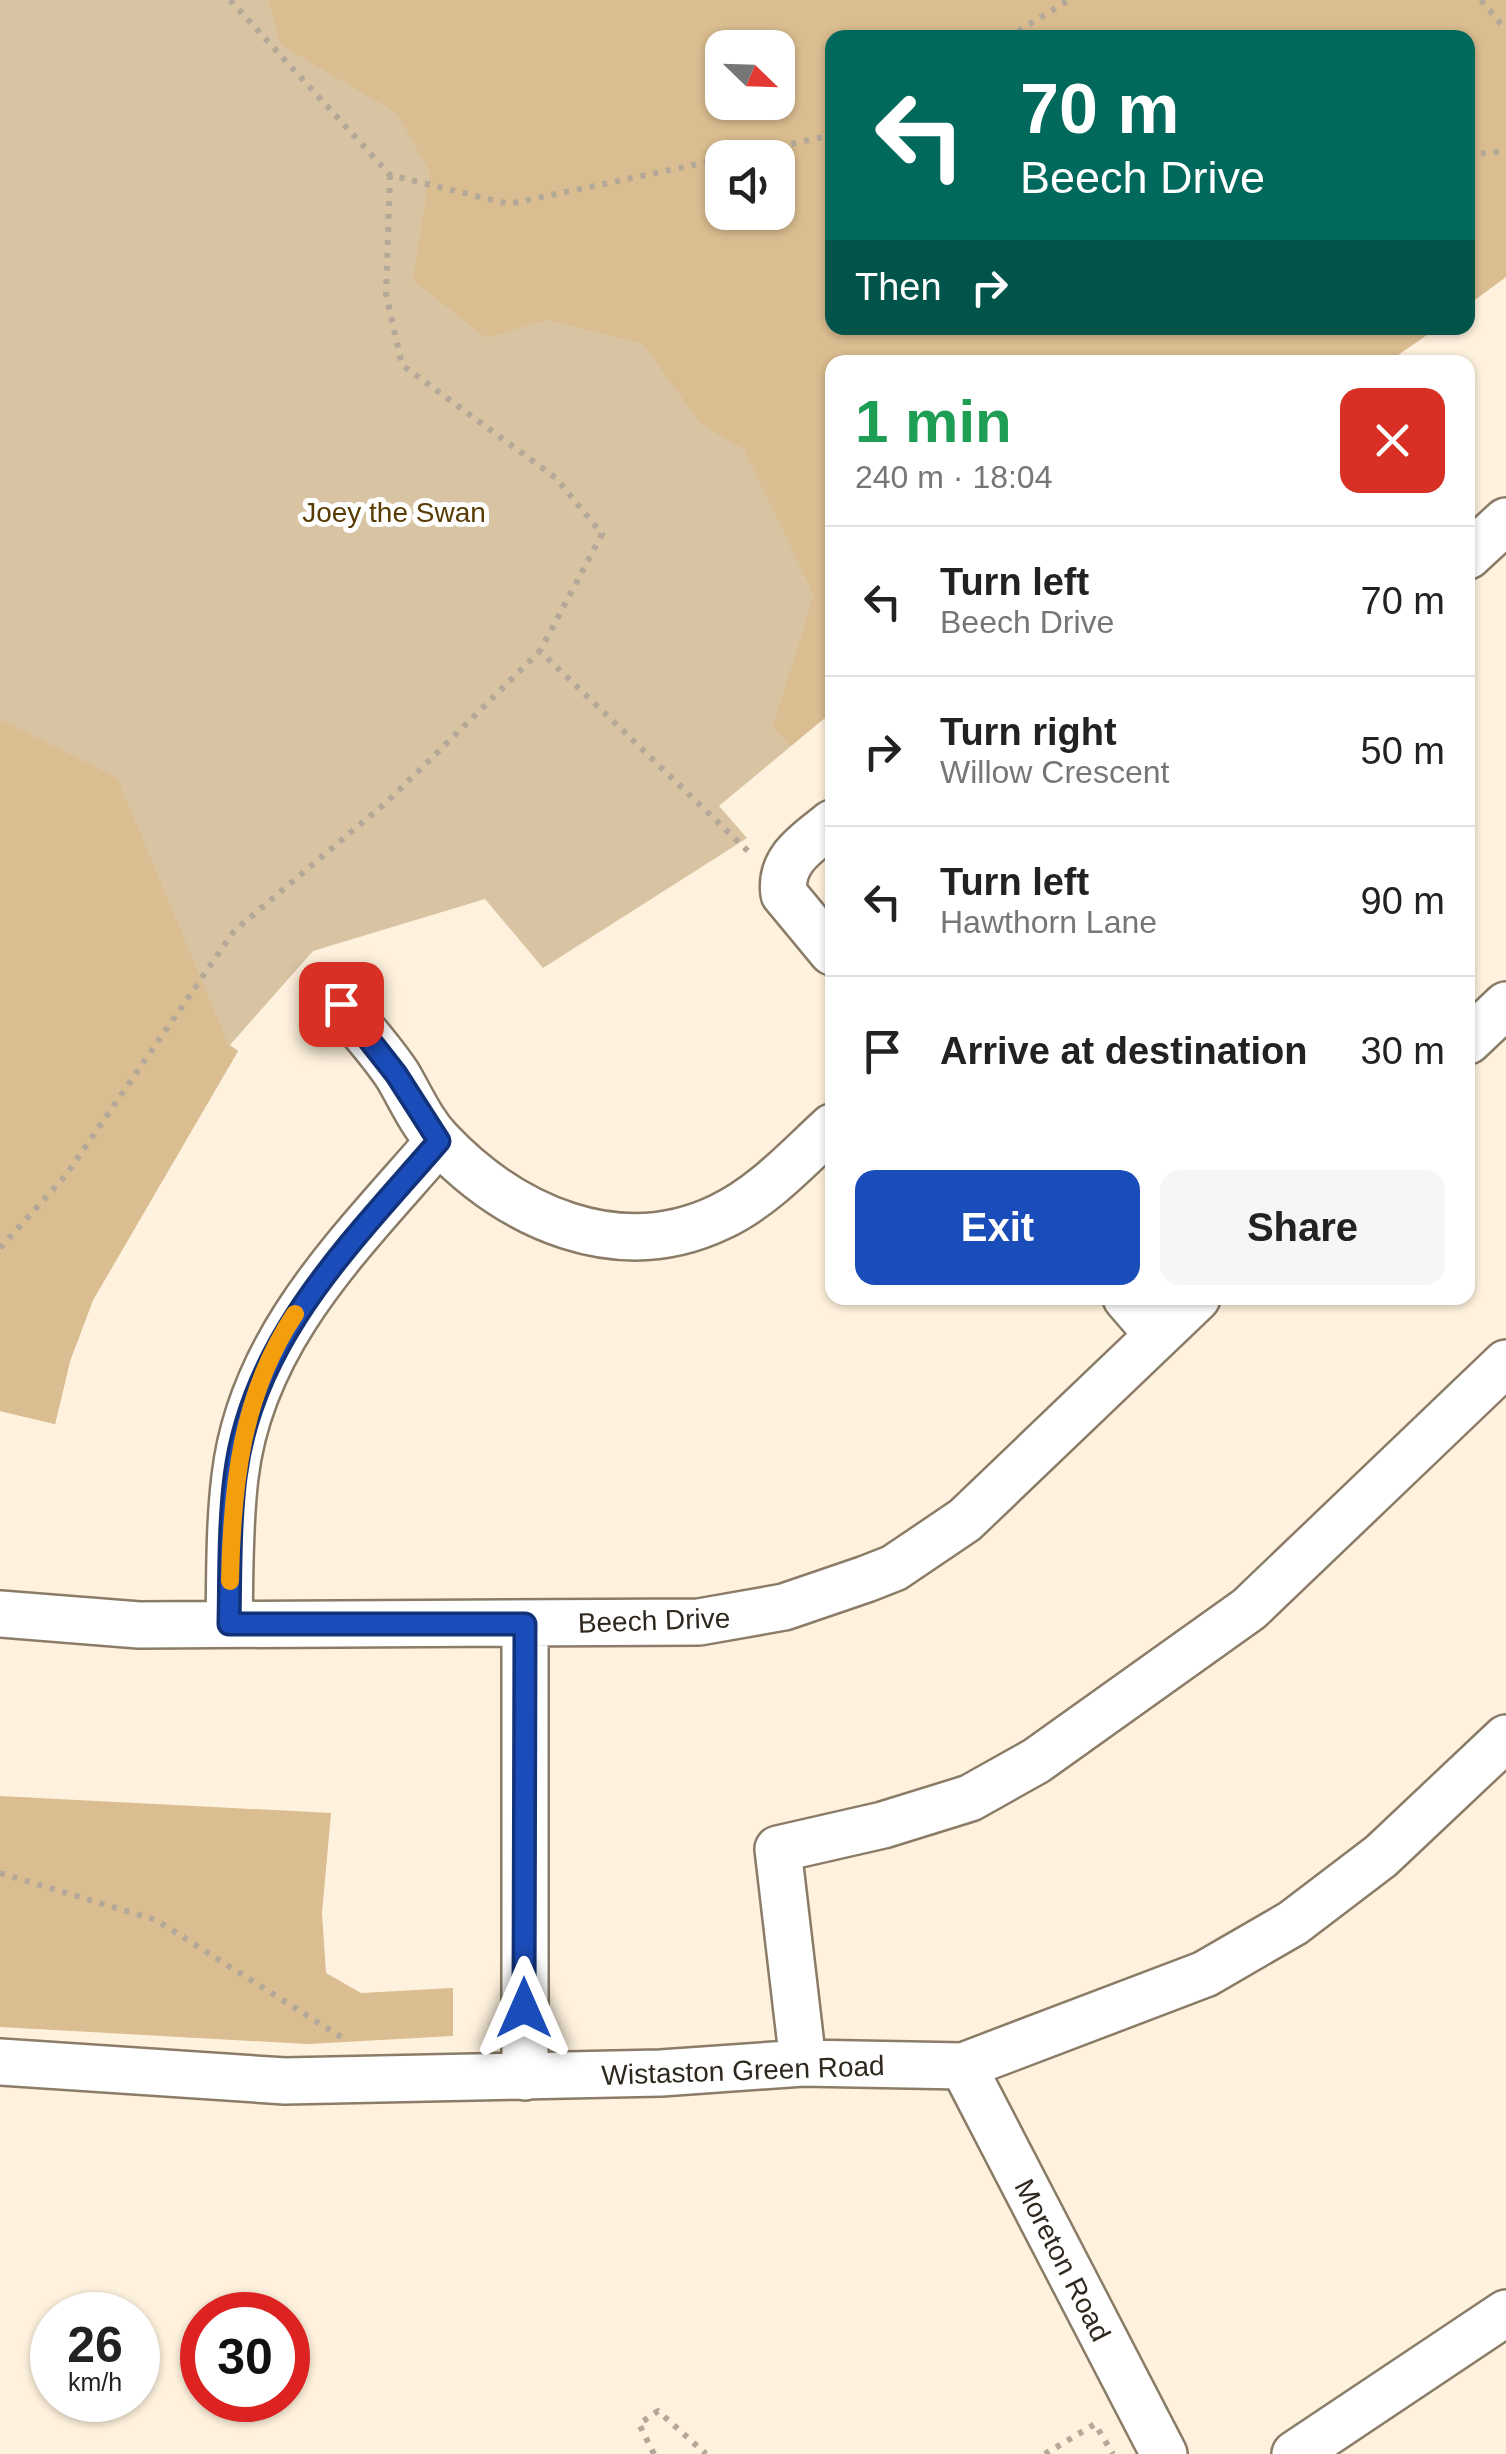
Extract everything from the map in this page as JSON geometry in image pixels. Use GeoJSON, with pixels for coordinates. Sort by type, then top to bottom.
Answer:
{"type":"FeatureCollection","features":[{"type":"Feature","properties":{"kind":"street"},"geometry":{"type":"LineString","coordinates":[[1475,550],[1506,522]]}},
{"type":"Feature","properties":{"kind":"street"},"geometry":{"type":"LineString","coordinates":[[825,829],[794,855],[783,885],[784,894],[825,944]]}},
{"type":"Feature","properties":{"kind":"street"},"geometry":{"type":"LineString","coordinates":[[341,1004],[396,1074],[439,1141],[500,1192],[548,1220],[612,1239],[688,1229],[722,1217],[768,1185],[825,1133]]}},
{"type":"Feature","properties":{"kind":"street"},"geometry":{"type":"LineString","coordinates":[[1475,1034],[1506,1005]]}},
{"type":"Feature","properties":{"kind":"street"},"geometry":{"type":"LineString","coordinates":[[229,1624],[235,1475],[254,1397],[269,1359],[320,1278],[439,1141]]}},
{"type":"Feature","properties":{"kind":"street"},"geometry":{"type":"LineString","coordinates":[[1132,1305],[1158,1335]]}},
{"type":"Feature","properties":{"kind":"street","name":"Beech Drive"},"geometry":{"type":"LineString","coordinates":[[0,1614],[88,1624],[525,1624],[735,1618],[784,1607],[894,1568],[965,1520],[1190,1305]]}},
{"type":"Feature","properties":{"kind":"street"},"geometry":{"type":"LineString","coordinates":[[804,2063],[778,1849],[883,1825],[970,1798],[1036,1761],[1249,1610],[1506,1363]]}},
{"type":"Feature","properties":{"kind":"street"},"geometry":{"type":"LineString","coordinates":[[525,1624],[525,2077]]}},
{"type":"Feature","properties":{"kind":"street","name":"Wistaston Green Road"},"geometry":{"type":"LineString","coordinates":[[0,2062],[285,2080],[525,2077],[728,2070],[804,2063],[963,2066],[1205,1974],[1293,1923],[1381,1856],[1506,1738]]}},
{"type":"Feature","properties":{"kind":"street","name":"Moreton Road"},"geometry":{"type":"LineString","coordinates":[[963,2066],[1164,2454]]}},
{"type":"Feature","properties":{"kind":"street"},"geometry":{"type":"LineString","coordinates":[[1295,2454],[1506,2313]]}},
{"type":"Feature","properties":{"kind":"path"},"geometry":{"type":"LineString","coordinates":[[230,0],[390,175],[509,204],[705,162]]}},
{"type":"Feature","properties":{"kind":"path"},"geometry":{"type":"LineString","coordinates":[[1020,30],[1068,0]]}},
{"type":"Feature","properties":{"kind":"path"},"geometry":{"type":"LineString","coordinates":[[1481,0],[1506,30]]}},
{"type":"Feature","properties":{"kind":"path"},"geometry":{"type":"LineString","coordinates":[[795,143],[825,137]]}},
{"type":"Feature","properties":{"kind":"path"},"geometry":{"type":"LineString","coordinates":[[1475,155],[1506,152]]}},
{"type":"Feature","properties":{"kind":"path"},"geometry":{"type":"LineString","coordinates":[[0,1248],[66,1175],[234,931],[389,800],[540,650],[602,534],[556,478],[402,364],[386,294],[390,175]]}},
{"type":"Feature","properties":{"kind":"path"},"geometry":{"type":"LineString","coordinates":[[540,650],[783,885]]}},
{"type":"Feature","properties":{"kind":"path"},"geometry":{"type":"LineString","coordinates":[[0,1873],[156,1920],[346,2040]]}},
{"type":"Feature","properties":{"kind":"path"},"geometry":{"type":"LineString","coordinates":[[654,2454],[639,2424],[658,2411],[706,2454]]}},
{"type":"Feature","properties":{"kind":"path"},"geometry":{"type":"LineString","coordinates":[[1045,2454],[1095,2424],[1112,2454]]}},
{"type":"Feature","properties":{"kind":"green space","name":"Joey the Swan"},"geometry":{"type":"Polygon","coordinates":[[[0,0],[566,0],[825,541],[825,718],[719,806],[747,838],[543,968],[485,899],[313,951],[230,1045],[238,1051],[93,1300],[70,1361],[55,1424],[0,1411],[0,0]]]}},
{"type":"Feature","properties":{"kind":"shaded area"},"geometry":{"type":"Polygon","coordinates":[[[268,0],[1506,0],[1506,277],[1475,300],[1475,30],[825,30],[825,335],[1427,335],[1398,355],[825,355],[825,718],[790,746],[773,727],[814,595],[744,449],[702,425],[643,344],[547,320],[486,338],[413,280],[430,172],[397,113],[281,45],[268,0]]]}},
{"type":"Feature","properties":{"kind":"shaded area"},"geometry":{"type":"Polygon","coordinates":[[[0,719],[117,778],[229,1046],[238,1051],[93,1300],[70,1361],[55,1424],[0,1411],[0,719]]]}},
{"type":"Feature","properties":{"kind":"shaded area"},"geometry":{"type":"Polygon","coordinates":[[[0,1796],[331,1813],[322,1913],[326,1973],[361,1993],[453,1988],[453,2036],[308,2044],[0,2027],[0,1796]]]}},
{"type":"Feature","properties":{"kind":"slow traffic"},"geometry":{"type":"LineString","coordinates":[[230,1581],[235,1475],[242,1438],[269,1359],[295,1314]]}},
{"type":"Feature","properties":{"kind":"route"},"geometry":{"type":"LineString","coordinates":[[341,1004],[396,1074],[439,1141],[320,1278],[269,1359],[254,1397],[235,1475],[229,1624],[525,1624],[524,2008]]}}]}
